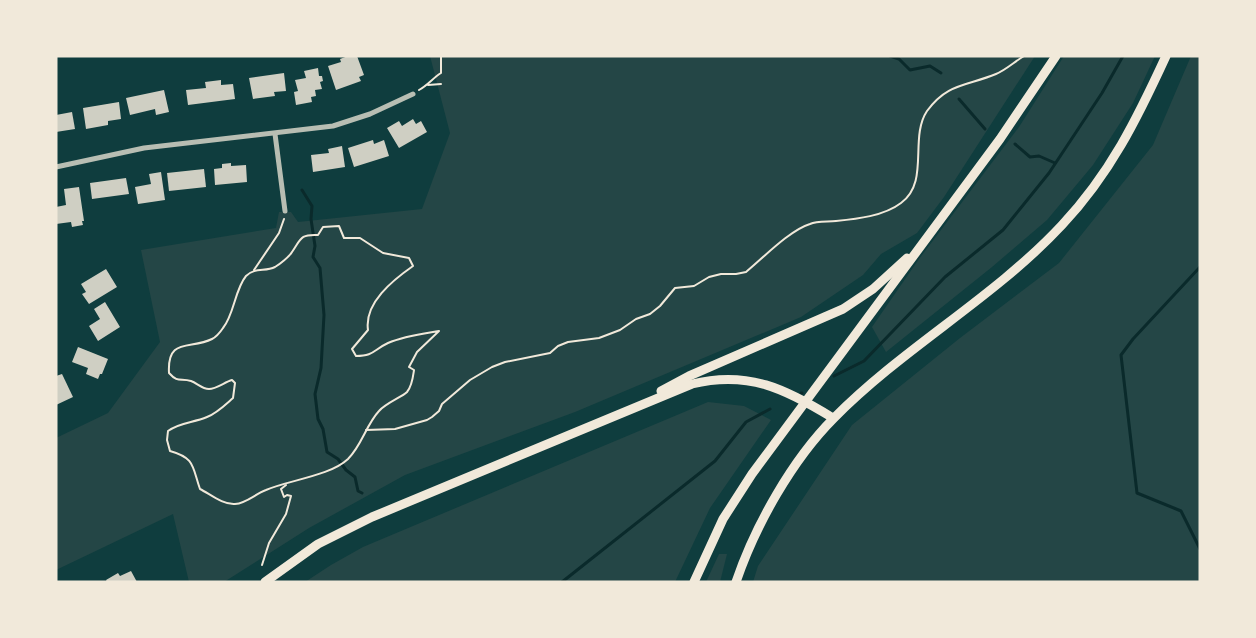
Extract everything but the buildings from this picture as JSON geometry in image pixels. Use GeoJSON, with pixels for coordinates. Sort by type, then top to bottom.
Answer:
{"type":"FeatureCollection","features":[{"type":"Feature","properties":{"kind":"main road"},"geometry":{"type":"LineString","coordinates":[[694,582],[709,547],[736,499],[805,402],[1000,139],[1056,56]]}},
{"type":"Feature","properties":{"kind":"main road"},"geometry":{"type":"LineString","coordinates":[[736,582],[765,516],[780,489],[806,451],[833,418],[874,382],[1009,274],[1041,247],[1061,226],[1089,195],[1115,157],[1140,112],[1166,56]]}},
{"type":"Feature","properties":{"kind":"main road"},"geometry":{"type":"LineString","coordinates":[[619,413],[689,376],[843,309],[873,289],[922,244]]}},
{"type":"Feature","properties":{"kind":"main road"},"geometry":{"type":"LineString","coordinates":[[265,582],[318,544],[351,527],[692,384],[729,378],[769,386],[805,402],[833,418]]}},
{"type":"Feature","properties":{"kind":"street"},"geometry":{"type":"LineString","coordinates":[[56,167],[144,148],[333,126],[388,106],[413,94]]}},
{"type":"Feature","properties":{"kind":"street"},"geometry":{"type":"LineString","coordinates":[[275,134],[285,211]]}},
{"type":"Feature","properties":{"kind":"path"},"geometry":{"type":"LineString","coordinates":[[366,430],[394,429],[412,425],[432,417],[439,411],[442,404],[470,380],[492,367],[505,362],[550,354],[558,346],[568,342],[599,338],[620,330],[636,319],[650,314],[660,306],[675,288],[694,286],[709,277],[721,274],[746,272],[796,231],[810,223],[854,219],[890,210],[907,199],[918,172],[919,139],[926,112],[950,89],[995,75],[1006,70],[1024,56]]}},
{"type":"Feature","properties":{"kind":"path"},"geometry":{"type":"LineString","coordinates":[[413,94],[428,85],[442,73],[441,57]]}},
{"type":"Feature","properties":{"kind":"path"},"geometry":{"type":"LineString","coordinates":[[428,85],[441,84]]}},
{"type":"Feature","properties":{"kind":"path"},"geometry":{"type":"LineString","coordinates":[[254,270],[273,268],[291,254],[302,237],[318,236],[323,227],[339,226],[344,238],[360,238],[383,253],[409,258],[413,266],[390,283],[379,295],[366,322],[368,330],[352,349],[356,356],[367,356],[388,343],[416,334],[439,331],[417,352],[409,367],[414,370],[412,382],[407,392],[380,409],[366,430],[361,443],[348,459],[338,466],[287,484],[280,484],[263,491],[245,502],[234,505],[224,502],[200,489],[193,464],[182,454],[170,451],[167,440],[168,431],[173,427],[184,422],[206,418],[220,410],[233,398],[235,382],[232,380],[210,389],[202,388],[190,381],[173,379],[169,373],[168,364],[170,357],[176,349],[183,345],[212,338],[224,327],[246,276],[254,270],[279,233],[285,211]]}},
{"type":"Feature","properties":{"kind":"path"},"geometry":{"type":"LineString","coordinates":[[262,566],[269,543],[286,514],[290,496],[284,497],[281,489],[287,484]]}},
{"type":"Feature","properties":{"kind":"shaded area"},"geometry":{"type":"Polygon","coordinates":[[[430,56],[1035,56],[944,197],[917,233],[881,254],[863,275],[801,317],[575,412],[405,475],[309,528],[224,582],[189,582],[173,514],[56,570],[56,438],[108,413],[160,342],[141,250],[276,228],[279,212],[291,212],[298,222],[422,209],[450,133],[430,56]]]}},
{"type":"Feature","properties":{"kind":"shaded area"},"geometry":{"type":"Polygon","coordinates":[[[1064,56],[1155,56],[1133,103],[1093,165],[1047,220],[886,352],[872,327],[919,259],[1019,127],[1064,56]]]}},
{"type":"Feature","properties":{"kind":"shaded area"},"geometry":{"type":"Polygon","coordinates":[[[1191,56],[1200,56],[1200,582],[753,582],[758,566],[852,425],[960,338],[1059,263],[1153,145],[1191,56]]]}},
{"type":"Feature","properties":{"kind":"shaded area"},"geometry":{"type":"Polygon","coordinates":[[[708,402],[744,406],[771,420],[710,508],[675,582],[305,582],[363,547],[708,402]]]}},
{"type":"Feature","properties":{"kind":"shaded area"},"geometry":{"type":"Polygon","coordinates":[[[719,554],[727,554],[720,582],[706,582],[719,554]]]}},
{"type":"Feature","properties":{"kind":"waterway"},"geometry":{"type":"LineString","coordinates":[[890,56],[899,59],[910,70],[930,66],[941,73]]}},
{"type":"Feature","properties":{"kind":"waterway"},"geometry":{"type":"LineString","coordinates":[[834,376],[864,361],[945,277],[1003,230],[1049,173],[1102,93],[1123,56]]}},
{"type":"Feature","properties":{"kind":"waterway"},"geometry":{"type":"LineString","coordinates":[[959,99],[985,129]]}},
{"type":"Feature","properties":{"kind":"waterway"},"geometry":{"type":"LineString","coordinates":[[1015,144],[1030,157],[1039,156],[1055,163]]}},
{"type":"Feature","properties":{"kind":"waterway"},"geometry":{"type":"LineString","coordinates":[[302,190],[312,206],[311,219],[315,246],[313,257],[320,268],[324,315],[321,368],[315,394],[318,419],[323,429],[327,452],[338,459],[346,470],[355,477],[358,491],[362,493]]}},
{"type":"Feature","properties":{"kind":"waterway"},"geometry":{"type":"LineString","coordinates":[[1200,267],[1133,339],[1121,355],[1137,493],[1181,511],[1200,549]]}},
{"type":"Feature","properties":{"kind":"waterway"},"geometry":{"type":"LineString","coordinates":[[562,582],[715,461],[746,422],[770,409]]}}]}
